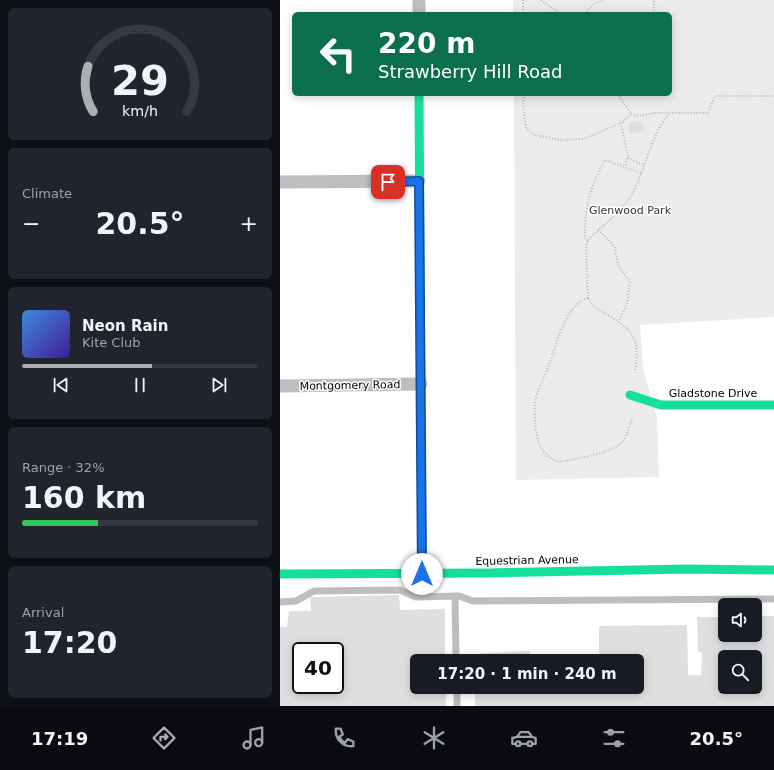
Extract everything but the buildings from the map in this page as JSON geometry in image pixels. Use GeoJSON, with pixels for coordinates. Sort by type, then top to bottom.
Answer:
{"type":"FeatureCollection","features":[{"type":"Feature","properties":{"kind":"street"},"geometry":{"type":"LineString","coordinates":[[419,0],[419,12]]}},
{"type":"Feature","properties":{"kind":"street"},"geometry":{"type":"LineString","coordinates":[[419,96],[422,574]]}},
{"type":"Feature","properties":{"kind":"street"},"geometry":{"type":"LineString","coordinates":[[280,182],[419,181]]}},
{"type":"Feature","properties":{"kind":"street","name":"Montgomery Road"},"geometry":{"type":"LineString","coordinates":[[280,386],[421,384]]}},
{"type":"Feature","properties":{"kind":"street","name":"Gladstone Drive"},"geometry":{"type":"LineString","coordinates":[[630,395],[660,405],[774,404]]}},
{"type":"Feature","properties":{"kind":"street","name":"Equestrian Avenue"},"geometry":{"type":"LineString","coordinates":[[280,574],[422,574],[687,569],[774,570]]}},
{"type":"Feature","properties":{"kind":"lane"},"geometry":{"type":"LineString","coordinates":[[280,602],[296,601],[314,591],[400,590],[416,597],[455,596],[473,601],[774,599]]}},
{"type":"Feature","properties":{"kind":"lane"},"geometry":{"type":"LineString","coordinates":[[455,596],[456,654]]}},
{"type":"Feature","properties":{"kind":"lane"},"geometry":{"type":"LineString","coordinates":[[457,694],[457,706]]}},
{"type":"Feature","properties":{"kind":"path"},"geometry":{"type":"LineString","coordinates":[[522,0],[522,12]]}},
{"type":"Feature","properties":{"kind":"path"},"geometry":{"type":"LineString","coordinates":[[541,0],[558,12]]}},
{"type":"Feature","properties":{"kind":"path"},"geometry":{"type":"LineString","coordinates":[[587,12],[594,4],[602,0]]}},
{"type":"Feature","properties":{"kind":"path"},"geometry":{"type":"LineString","coordinates":[[654,0],[654,12]]}},
{"type":"Feature","properties":{"kind":"path"},"geometry":{"type":"LineString","coordinates":[[524,96],[523,104],[526,128],[534,135],[560,140],[584,139],[621,123],[631,114]]}},
{"type":"Feature","properties":{"kind":"path"},"geometry":{"type":"LineString","coordinates":[[619,96],[631,114],[638,116],[654,112],[708,113],[715,96],[774,96]]}},
{"type":"Feature","properties":{"kind":"path"},"geometry":{"type":"LineString","coordinates":[[635,370],[638,353],[633,334],[619,321],[594,306],[588,298],[586,246],[588,241],[598,230],[628,200],[641,173],[657,130],[670,113]]}},
{"type":"Feature","properties":{"kind":"path"},"geometry":{"type":"LineString","coordinates":[[621,123],[628,158],[625,167]]}},
{"type":"Feature","properties":{"kind":"path"},"geometry":{"type":"LineString","coordinates":[[628,158],[644,165]]}},
{"type":"Feature","properties":{"kind":"path"},"geometry":{"type":"LineString","coordinates":[[588,241],[585,238],[584,223],[587,208],[593,188],[605,160],[641,173]]}},
{"type":"Feature","properties":{"kind":"path"},"geometry":{"type":"LineString","coordinates":[[598,230],[615,248],[618,265],[630,282],[627,304],[619,321]]}},
{"type":"Feature","properties":{"kind":"path"},"geometry":{"type":"LineString","coordinates":[[588,298],[583,299],[570,313],[562,326],[556,342],[535,402],[538,440],[546,455],[557,462],[568,461],[611,449],[622,442],[632,418]]}},
{"type":"Feature","properties":{"kind":"green space","name":"Glenwood Park"},"geometry":{"type":"Polygon","coordinates":[[[513,0],[774,0],[774,317],[640,325],[643,369],[657,418],[659,477],[516,480],[514,96],[672,96],[672,12],[513,12],[513,0]]]}},
{"type":"Feature","properties":{"kind":"traffic: fast"},"geometry":{"type":"LineString","coordinates":[[419,96],[422,574]]}},
{"type":"Feature","properties":{"kind":"traffic: fast"},"geometry":{"type":"LineString","coordinates":[[630,395],[661,405],[774,405]]}},
{"type":"Feature","properties":{"kind":"traffic: fast"},"geometry":{"type":"LineString","coordinates":[[280,574],[485,573],[687,569],[774,570]]}},
{"type":"Feature","properties":{"kind":"route"},"geometry":{"type":"LineString","coordinates":[[388,182],[419,181],[422,574]]}}]}
